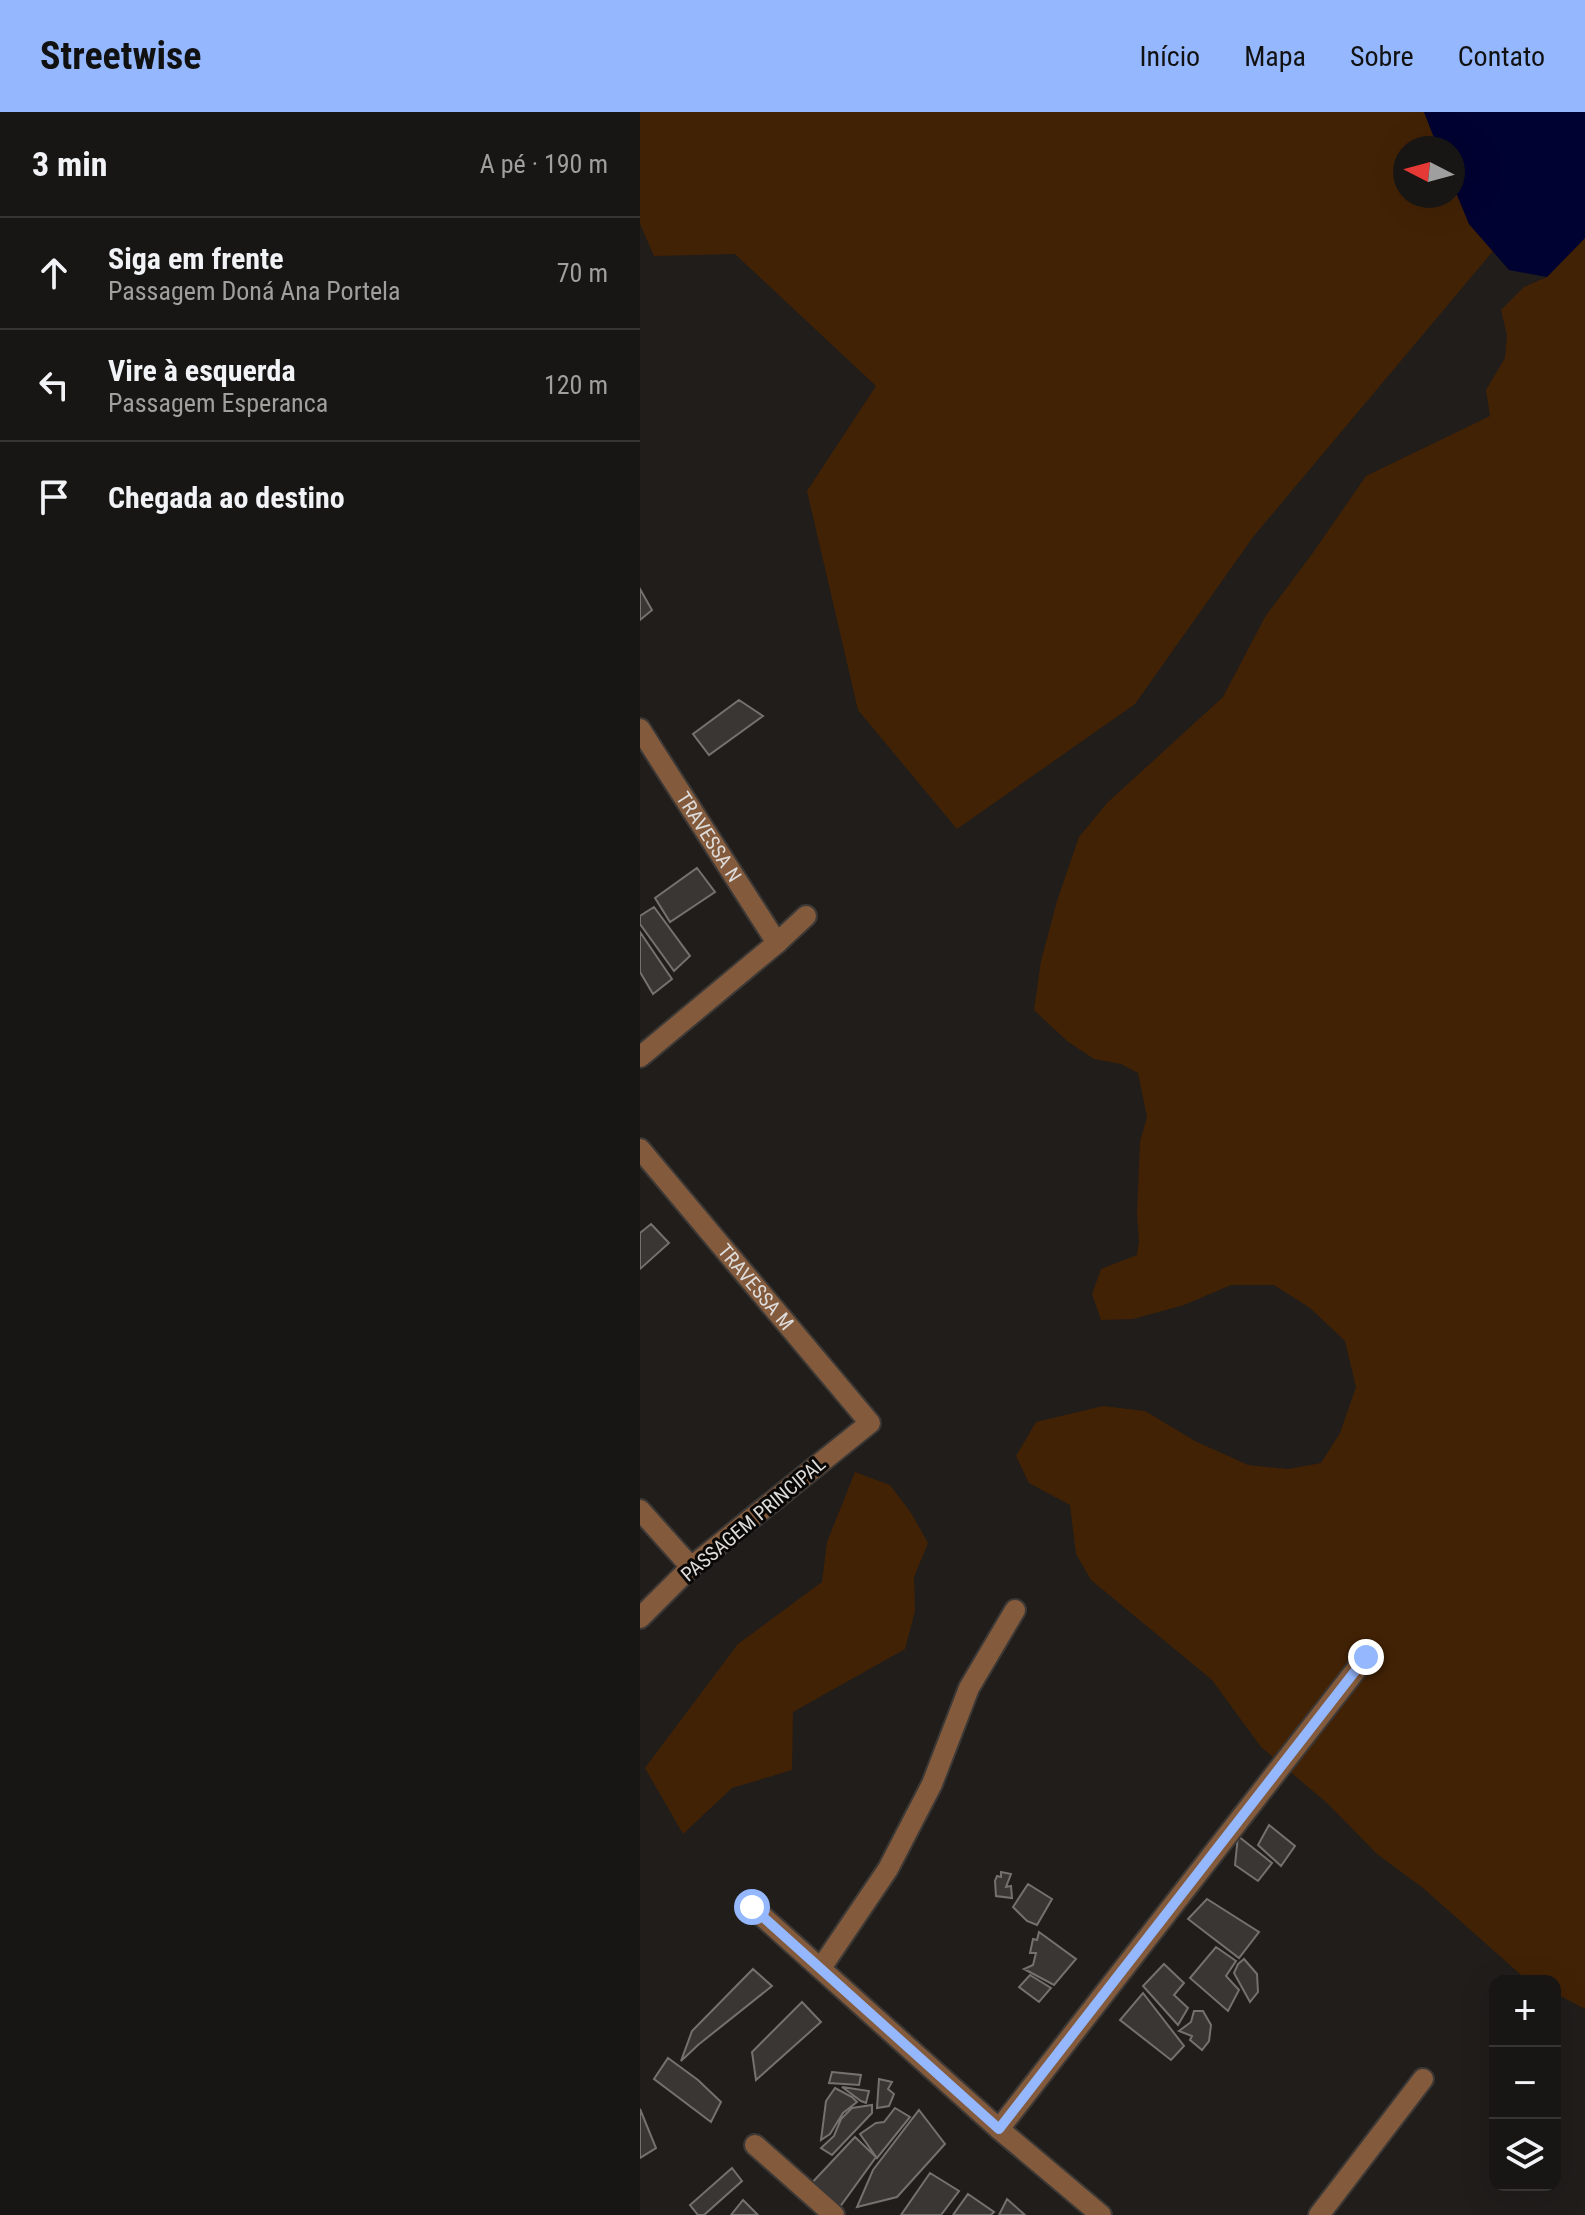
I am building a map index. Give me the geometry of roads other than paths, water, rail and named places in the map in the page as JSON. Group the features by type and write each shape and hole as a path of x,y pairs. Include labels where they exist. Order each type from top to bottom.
{"street":[{"name":"TRAVESSA N","path":"640,729 777,943"},
{"path":"640,1057 806,916"},
{"name":"TRAVESSA M","path":"640,1149 870,1423"},
{"name":"PASSAGEM PRINCIPAL","path":"640,1618 691,1567 870,1423"},
{"path":"640,1510 691,1567"},
{"path":"821,1968 888,1869 932,1784 969,1688 1015,1610"},
{"path":"999,2129 1366,1657"},
{"path":"752,1907 999,2129 1101,2215"},
{"path":"1319,2215 1423,2079"},
{"path":"755,2145 834,2215"}]}
